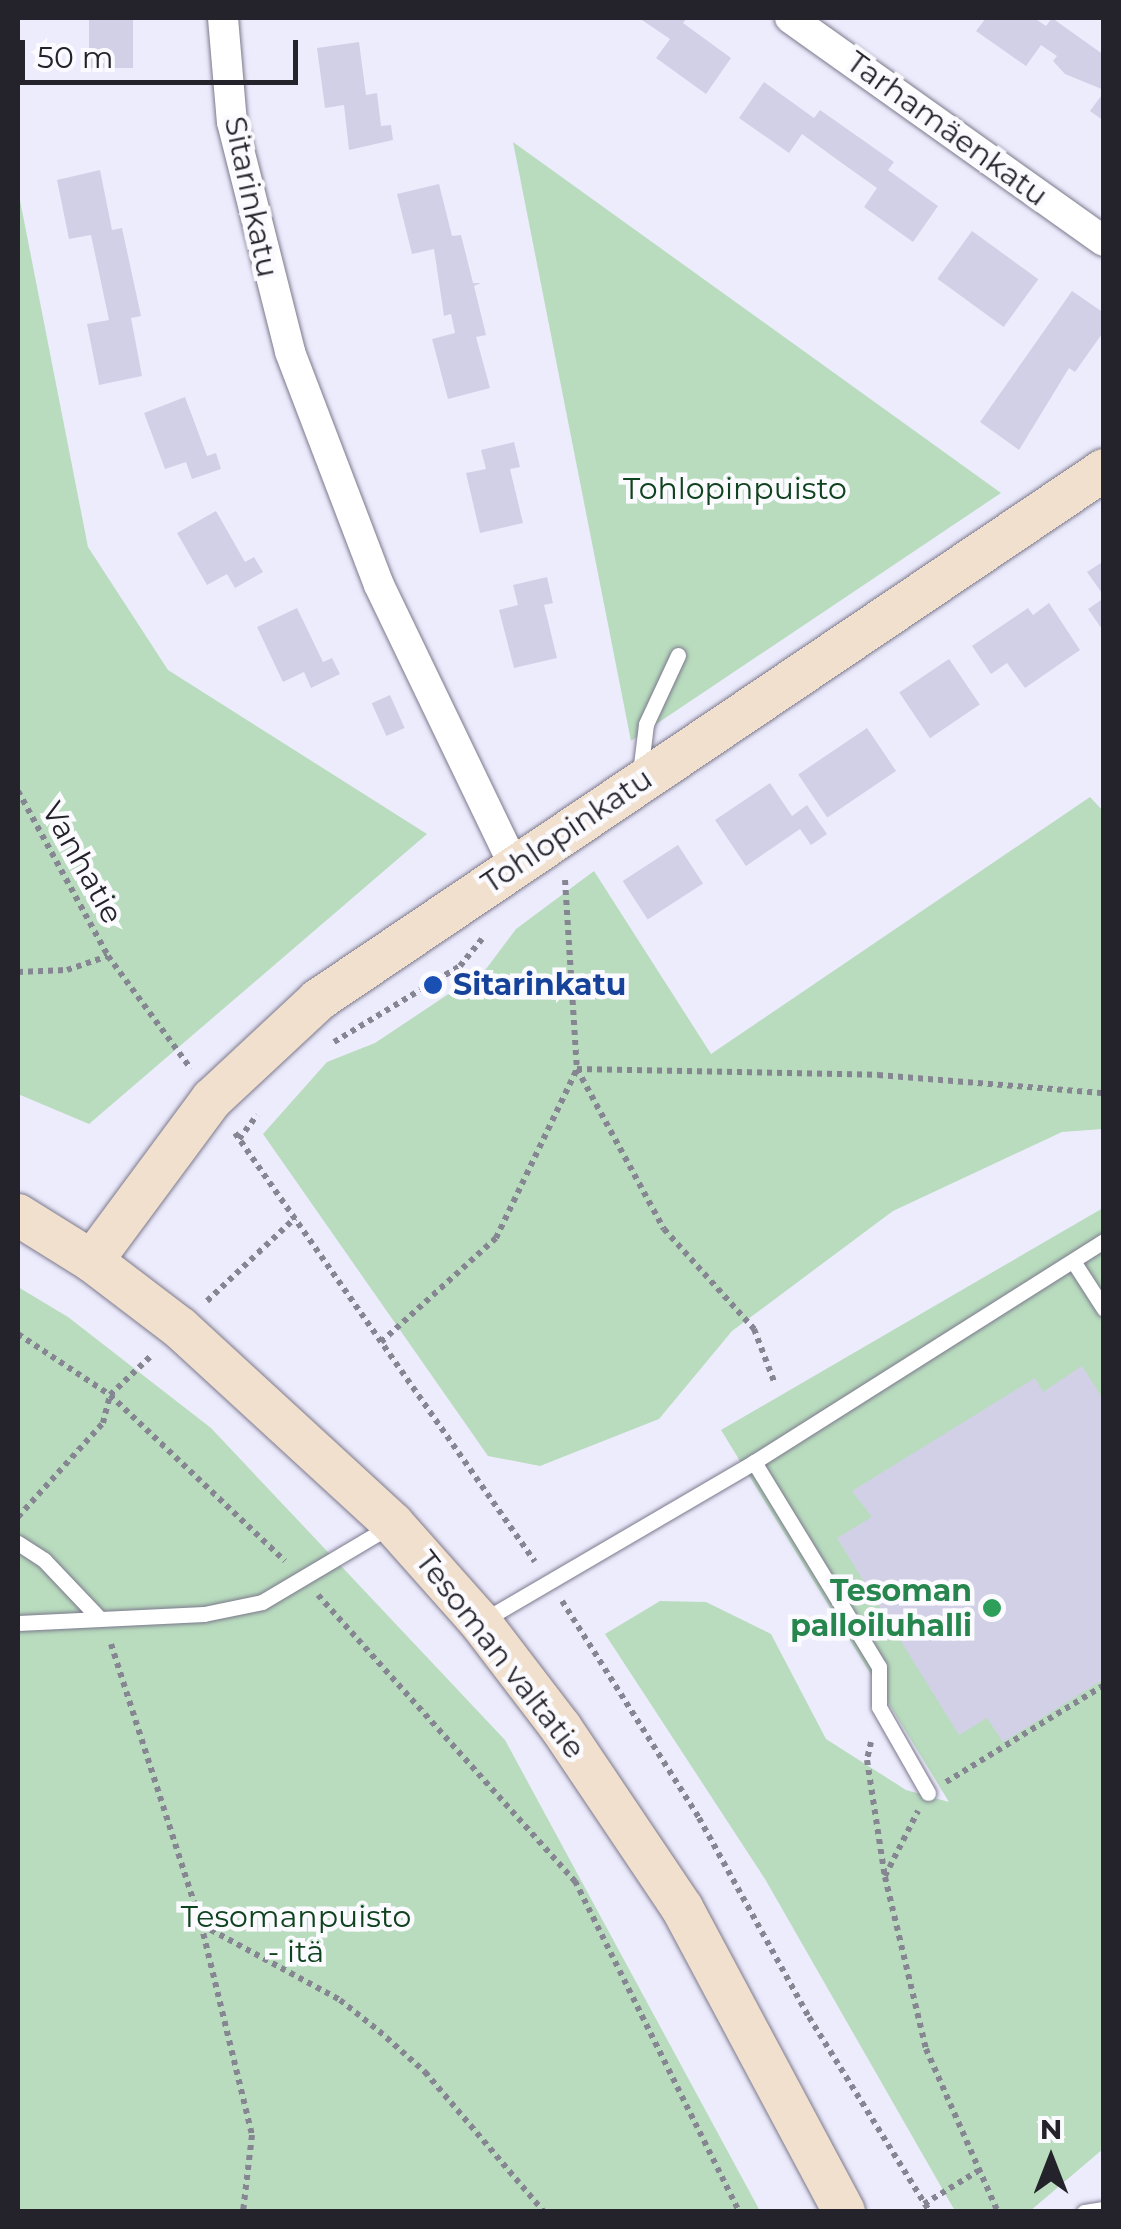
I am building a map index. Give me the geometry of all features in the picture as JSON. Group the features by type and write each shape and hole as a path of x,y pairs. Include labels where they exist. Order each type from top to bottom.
{"main road":[{"name":"Tohlopinkatu","path":"92,1260 212,1098 318,1000 1104,470"},
{"name":"Tesoman valtatie","path":"18,1215 92,1260 180,1328 393,1524 480,1622 562,1728 682,1908 844,2212"}],"street":[{"name":"Sitarinkatu","path":"223,18 232,122 290,352 379,585 514,866"},
{"name":"Tarhamäenkatu","path":"790,18 1104,241"}],"lane":[{"path":"639,782 646,724 678,654"},
{"path":"480,1622 754,1462 1104,1241"},
{"path":"1073,1260 1104,1309"},
{"path":"754,1462 879,1667 880,1707 928,1793"},
{"path":"18,1624 223,1610 262,1602 393,1524"},
{"path":"18,1543 44,1560 99,1618"},
{"path":"1084,2212 1104,2209"}],"path":[{"name":"Vanhatie","path":"18,791 108,956 67,970 18,972"},
{"path":"564,874 577,1069 664,1229 754,1329 775,1384"},
{"path":"577,1069 878,1074 1104,1094"},
{"path":"381,1342 496,1238 577,1069"},
{"path":"18,1334 110,1396 303,1578 575,1881 739,2212"},
{"path":"18,1517 103,1422 110,1396"},
{"path":"121,1668 201,1924 252,2135 243,2212"},
{"path":"885,1877 928,1793 1104,1685"},
{"path":"880,1707 866,1760 885,1877 926,2050 998,2212"},
{"path":"201,1924 340,2000 379,2031 425,2072 544,2212"},
{"path":"924,2204 978,2172"}],"green space":[{"name":"Tohlopinpuisto","path":"513,142 1001,493 631,741"},
{"path":"18,190 88,547 168,670 427,834 89,1124 18,1094"},
{"path":"1090,797 1104,812 1103,1129 1062,1132 893,1211 732,1331 659,1419 540,1466 488,1456 263,1134 327,1062 375,1043 486,969 516,929 594,871 711,1054"},
{"path":"1103,1208 1103,2149 1030,2211 955,2211 765,1879 605,1634 660,1601 706,1602 771,1634 826,1739 906,1790 949,1802 721,1430"},
{"name":"Tesomanpuisto - itä","path":"18,1287 68,1317 211,1428 505,1740 760,2211 18,2212"}],"building":[{"path":"89,18 133,18 133,68 89,68"},
{"path":"639,18 687,18 683,23 731,58 706,94 656,58 670,39"},
{"path":"986,18 1034,18 1046,26 1052,18 1104,55 1104,90 1065,74 1053,61 1057,56 1041,45 1026,66 976,31"},
{"path":"359,42 366,95 377,93 381,126 391,125 393,140 349,150 344,105 325,108 317,48"},
{"path":"764,82 814,118 820,110 894,162 888,170 938,206 913,242 864,207 877,188 802,134 789,153 739,118"},
{"path":"1104,92 1104,121 1090,111"},
{"path":"100,170 112,230 122,228 141,316 131,318 142,376 99,385 87,324 109,320 91,235 69,239 57,180"},
{"path":"439,184 452,236 461,235 473,283 481,283 474,286 486,335 476,337 490,388 448,399 432,339 455,333 451,314 444,316 434,249 412,254 397,194"},
{"path":"972,231 1038,279 1004,327 937,279"},
{"path":"1072,291 1104,313 1104,331 1075,372 1069,368 1019,450 980,422"},
{"path":"185,397 207,456 216,453 221,469 192,479 186,462 165,469 144,413"},
{"path":"514,442 520,467 510,469 523,523 480,533 466,473 486,469 481,450"},
{"path":"216,511 245,562 254,557 263,572 235,588 227,574 207,585 177,533"},
{"path":"1104,561 1104,596 1087,572"},
{"path":"547,577 553,603 544,605 557,658 514,668 499,610 518,605 513,585"},
{"path":"1104,598 1104,632 1088,609"},
{"path":"1049,603 1080,650 1025,688 1007,663 991,674 972,646 1028,608 1033,615"},
{"path":"297,608 323,662 332,658 340,674 311,688 304,672 283,682 257,627"},
{"path":"949,659 980,705 930,738 899,693"},
{"path":"390,695 405,728 386,736 372,703"},
{"path":"867,728 896,771 827,818 798,774"},
{"path":"770,783 792,816 807,805 827,834 811,845 800,829 746,866 715,820"},
{"path":"678,845 703,884 648,920 623,881"},
{"name":"Tesoman palloiluhalli","path":"1082,1366 1104,1401 1104,1679 1003,1742 987,1718 959,1735 837,1538 872,1517 852,1491 1035,1378 1043,1392"}],"place":[{"name":"Sitarinkatu","path":"433,985"},
{"name":"Tesoman palloiluhalli","path":"992,1608"}]}
